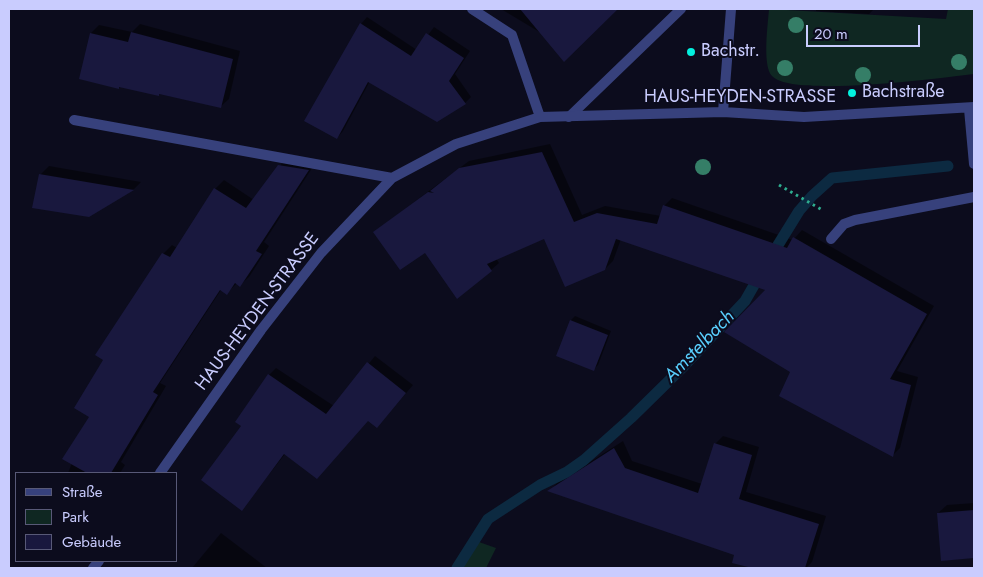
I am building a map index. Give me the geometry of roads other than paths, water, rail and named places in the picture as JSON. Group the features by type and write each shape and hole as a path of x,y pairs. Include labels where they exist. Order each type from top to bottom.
{"street":[{"path":"472,9 512,35 540,117"},
{"path":"569,117 681,9"},
{"path":"723,112 731,9"},
{"name":"HAUS-HEYDEN-STRASSE","path":"161,472 261,330 315,260 392,178 456,144 540,117 723,112 804,117 972,108 974,164"},
{"path":"74,120 392,178"},
{"path":"831,239 844,224 855,220 974,197"}],"waterway":[{"name":"Amstelbach","path":"770,258 799,211 832,178 948,166"},
{"name":"Amstelbach","path":"457,568 488,519 540,485 567,472 584,460 631,418 684,366 745,301 761,273"}],"place":[{"name":"Bachstr.","path":"691,52"},
{"name":"Bachstraße","path":"852,93"}]}
